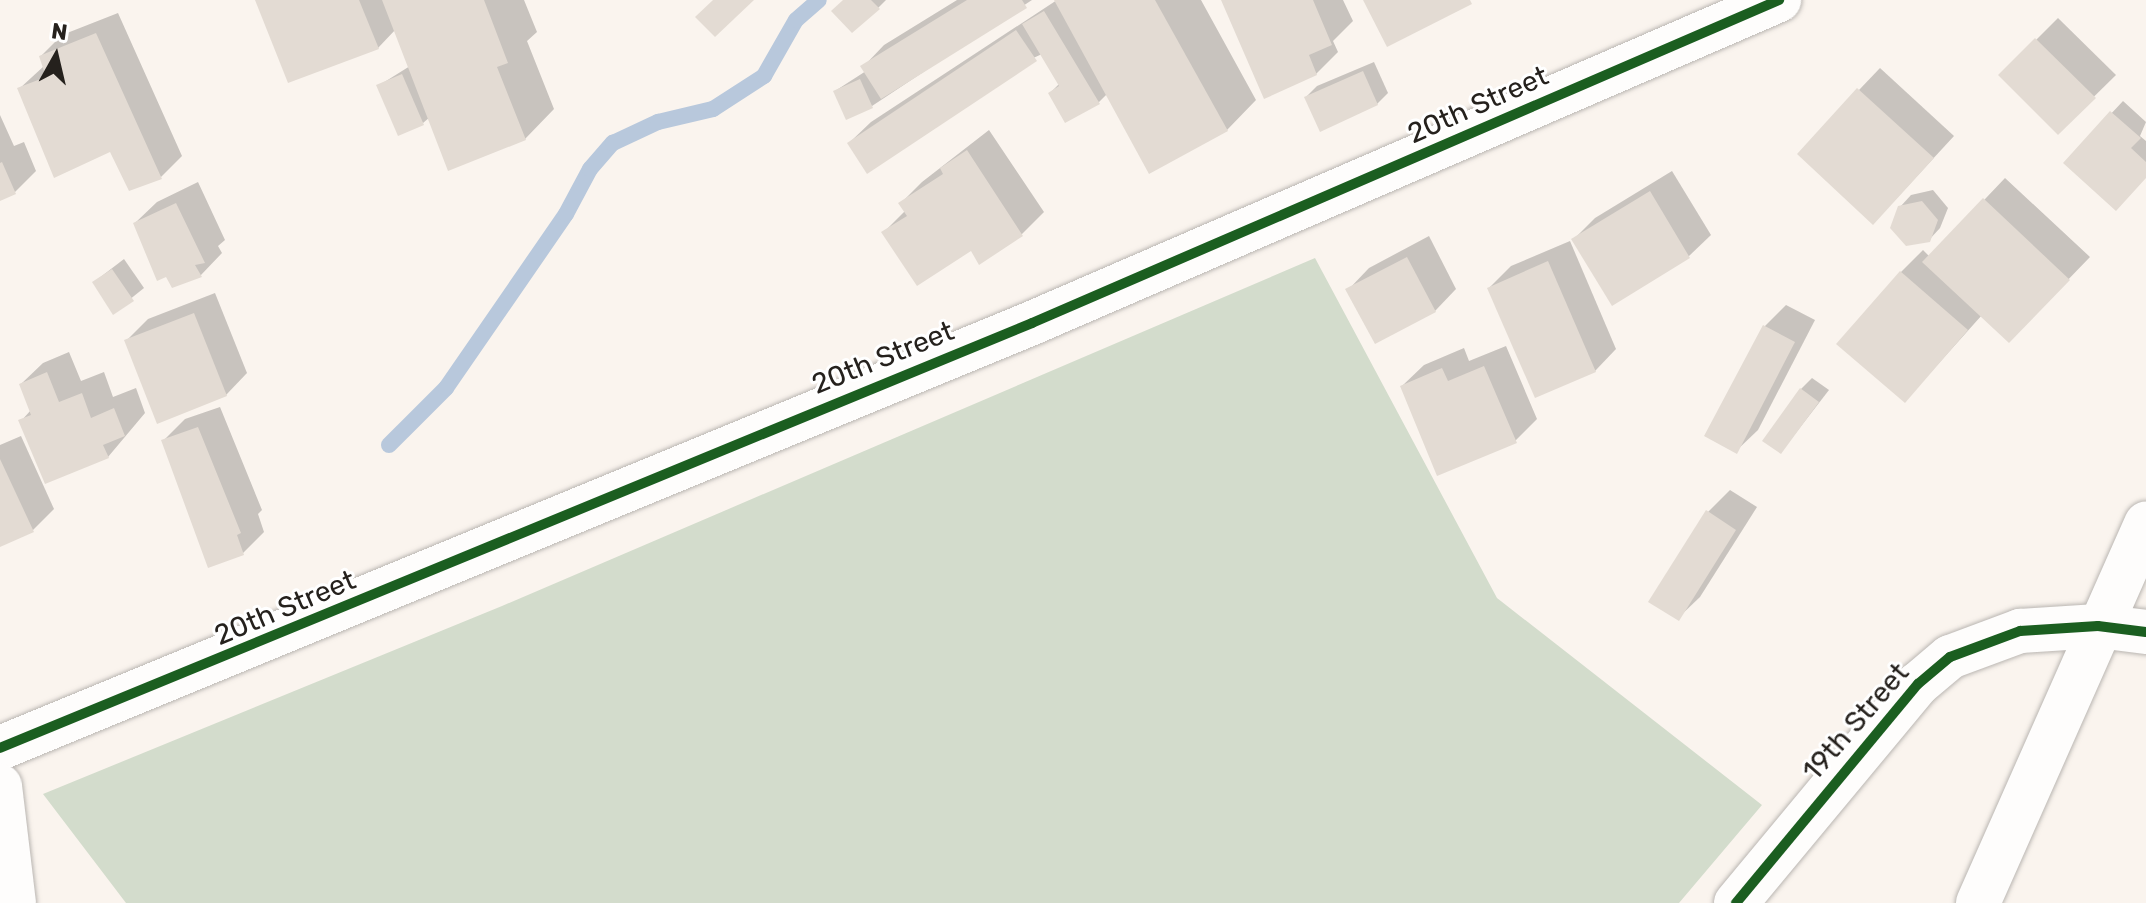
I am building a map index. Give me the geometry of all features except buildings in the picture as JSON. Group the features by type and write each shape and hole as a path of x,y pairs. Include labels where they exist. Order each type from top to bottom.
{"street":[{"name":"20th Street","path":"0,748 311,625 1090,299 1779,0"},
{"path":"1978,903 2146,523"},
{"name":"19th Street","path":"1736,903 1918,684 1950,657 2020,631 2098,626 2146,632"},
{"path":"0,786 14,903"}],"green space":[{"path":"1315,258 1497,598 1762,805 1679,903 126,903 43,794 502,606"}],"waterway":[{"path":"389,445 446,388 566,214 590,169 613,143 658,122 713,109 764,76 796,20 819,0"}],"cycle path":[{"path":"0,748 1032,323 1779,0"},
{"path":"1736,903 1918,684 1950,657 2020,631 2098,626 2146,632"}]}
